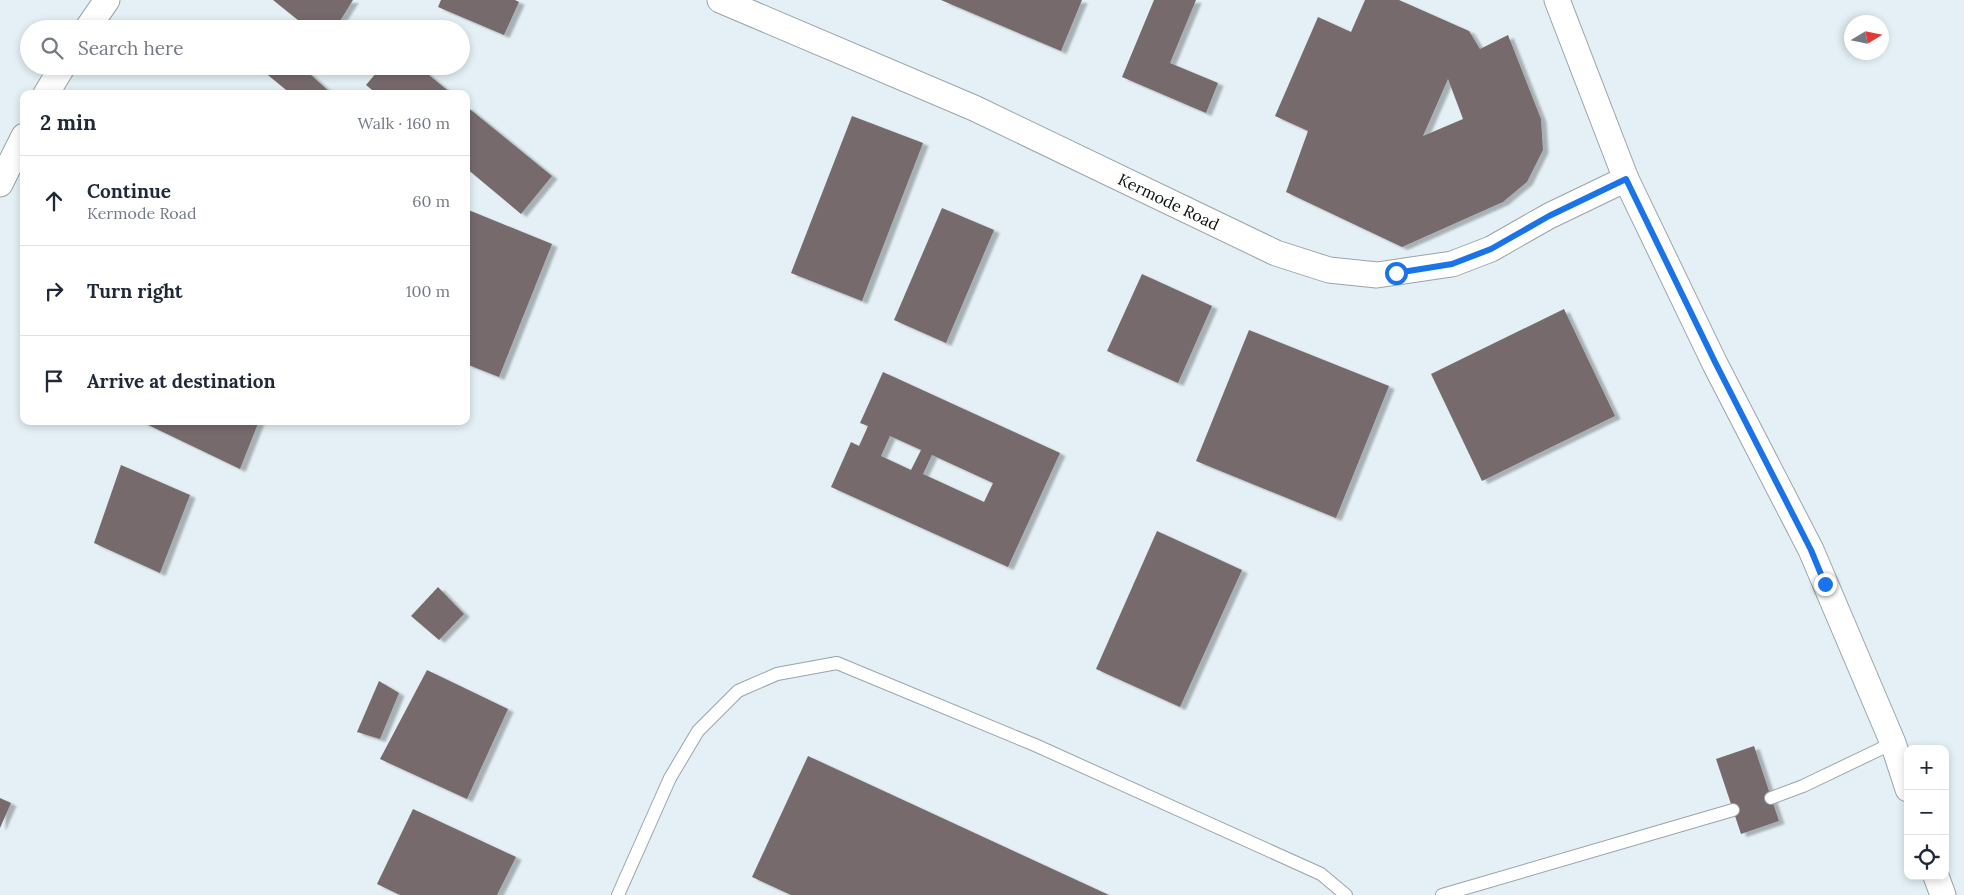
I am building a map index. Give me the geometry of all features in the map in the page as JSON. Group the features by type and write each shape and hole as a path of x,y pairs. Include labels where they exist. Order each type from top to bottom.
{"street":[{"path":"94,20 108,0"},
{"name":"Kermode Road","path":"720,0 974,108 1276,253 1329,270 1377,275 1452,264 1491,249 1549,216 1626,179"},
{"path":"1556,0 1626,179 1716,364 1811,550 1893,743 1904,777"},
{"path":"49,90 58,75"},
{"path":"0,184 20,144"},
{"path":"1937,880 1943,895"}],"lane":[{"path":"618,895 670,778 698,731 738,691 777,674 837,664 1035,745 1321,874 1346,895"},
{"path":"1771,798 1803,786 1893,743"},
{"path":"1442,895 1733,810"}],"building":[{"path":"273,0 353,0 341,20 298,20"},
{"path":"441,0 515,0 519,2 504,35 438,7"},
{"path":"941,0 1082,0 1061,51"},
{"path":"1154,0 1196,0 1170,63 1218,83 1206,113 1122,77"},
{"path":"1365,0 1399,0 1469,31 1480,49 1508,35 1541,119 1543,150 1527,182 1503,202 1402,247 1286,192 1308,131 1275,116 1318,17 1351,32","holes":["1448,79 1463,119 1423,136"]},
{"path":"268,75 311,75 328,90 286,90"},
{"path":"374,75 429,75 447,90 372,90 366,85"},
{"path":"470,109 552,176 521,214 470,171"},
{"path":"852,116 923,143 862,301 791,273"},
{"path":"942,208 994,230 946,343 894,320"},
{"path":"470,211 552,244 499,377 470,366"},
{"path":"1142,274 1212,306 1178,383 1107,351"},
{"path":"1564,309 1615,416 1482,481 1431,374"},
{"path":"1249,330 1389,386 1336,518 1196,461"},
{"path":"883,372 1060,453 1008,567 831,487 851,442 859,446 868,426 860,423","holes":["890,436 921,450 911,470 881,456","932,455 993,483 984,502 923,474"]},
{"path":"148,425 257,425 240,469"},
{"path":"121,465 190,495 160,573 94,543"},
{"path":"1157,531 1242,570 1180,707 1096,669"},
{"path":"438,587 464,614 439,640 411,616"},
{"path":"427,670 508,709 467,799 380,759"},
{"path":"379,681 399,693 380,739 357,732"},
{"path":"1754,746 1779,821 1741,834 1716,759"},
{"path":"808,756 1109,895 791,895 752,877"},
{"path":"0,798 11,803 0,828"},
{"path":"413,809 516,857 497,895 400,895 377,884"}],"route":[{"path":"1396,273 1452,264 1491,249 1549,216 1626,179 1716,364 1811,550 1825,584"}]}
